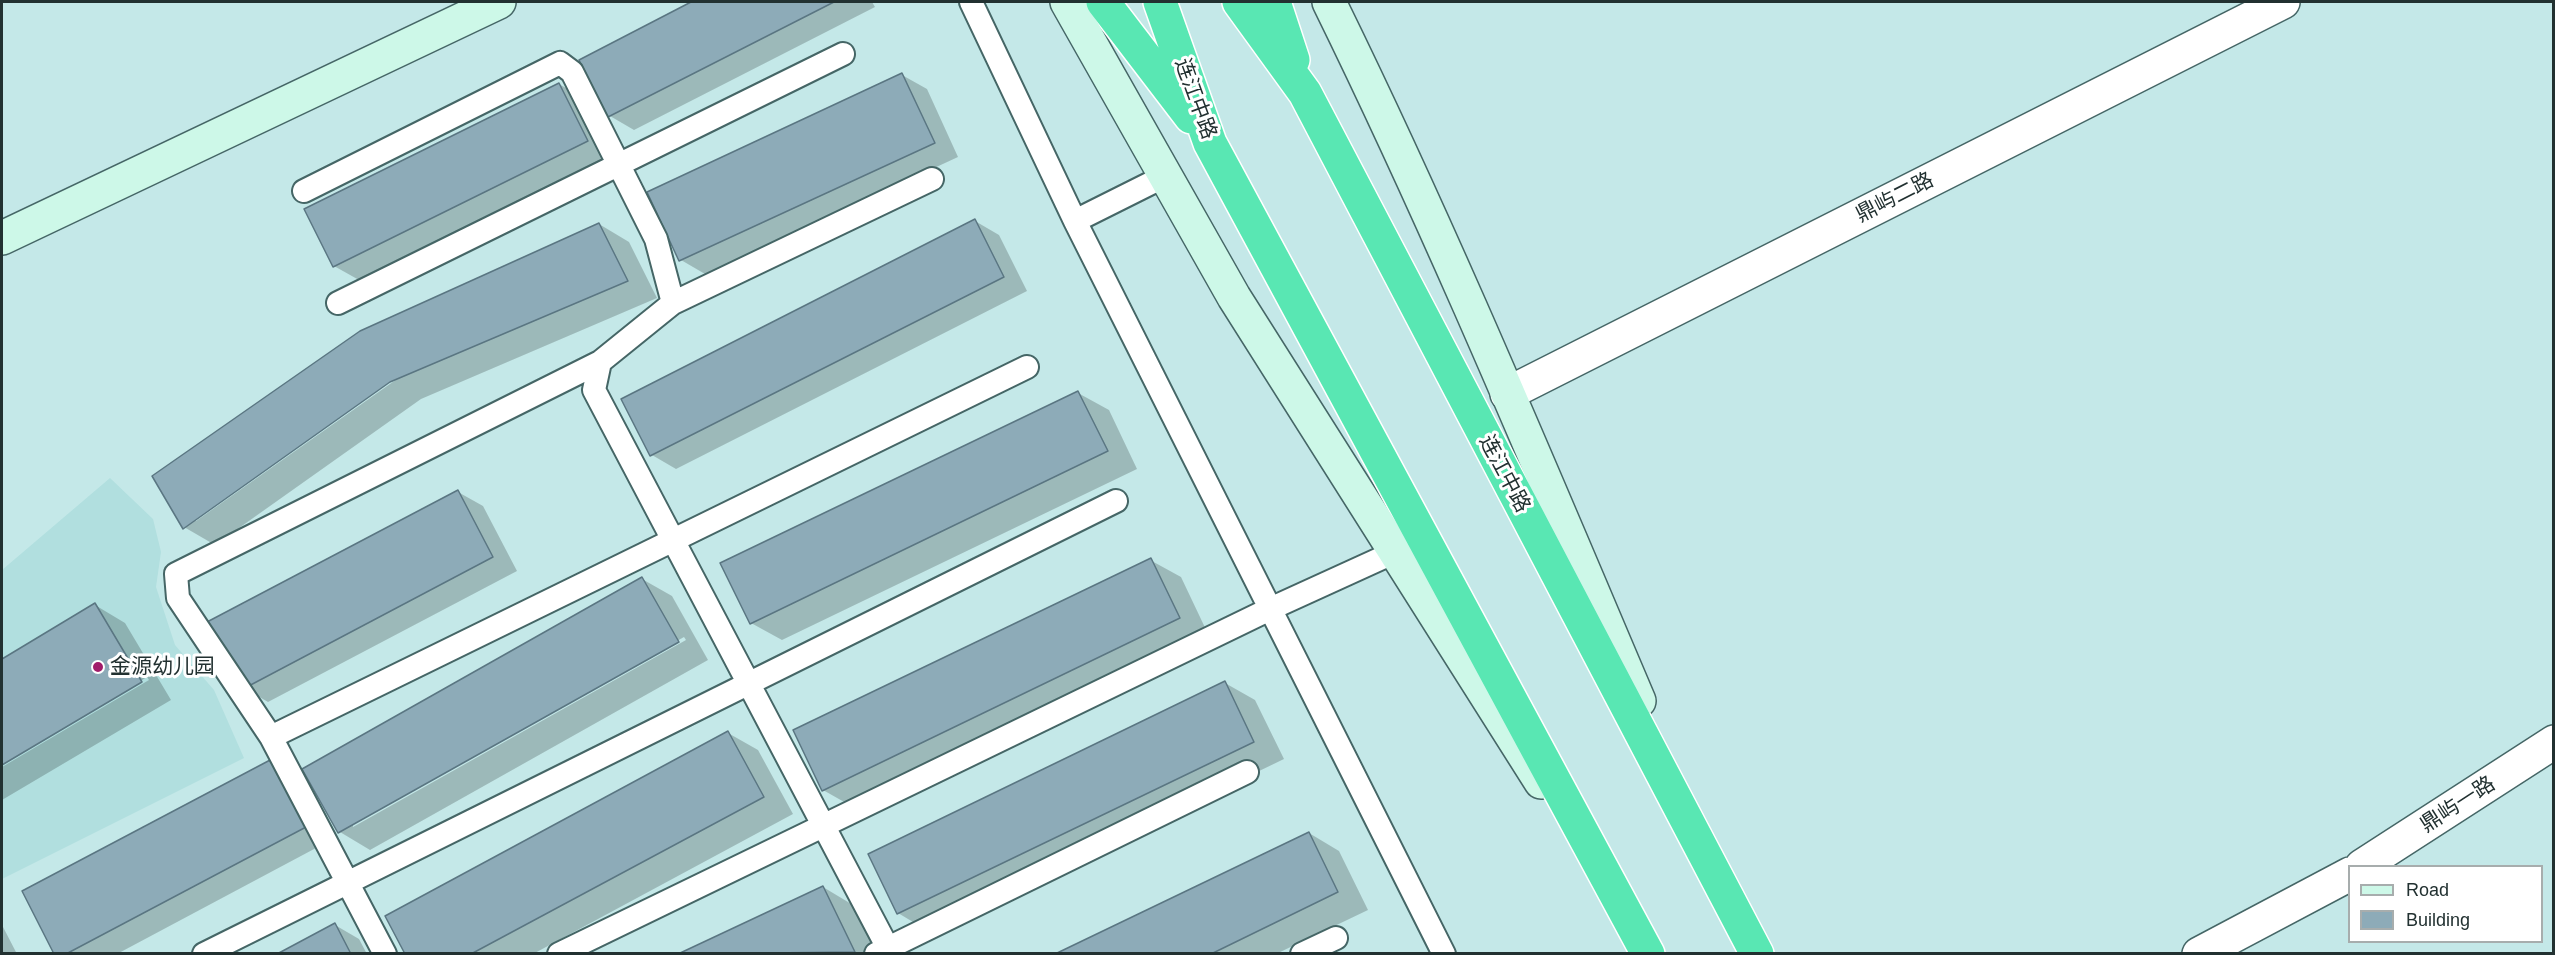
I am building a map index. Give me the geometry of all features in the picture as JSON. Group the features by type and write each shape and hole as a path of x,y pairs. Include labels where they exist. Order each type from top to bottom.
{"highway":[{"path":"1103,2 1210,143"},
{"name":"连江中路","path":"1161,2 1210,143 1648,954"},
{"name":"连江中路","path":"1239,2 1305,93 1757,954"},
{"path":"1274,2 1305,93"}],"main road":[{"path":"2,238 499,2"},
{"path":"1067,2 1234,297 1516,745 1617,895"},
{"path":"1329,2 1380,106 1507,394 1699,843"}],"street":[{"name":"鼎屿二路","path":"1507,394 2283,2"},
{"name":"鼎屿一路","path":"2365,865 2553,742"},
{"path":"2199,954 2348,875"}],"lane":[{"path":"971,2 1075,221 1444,954"},
{"path":"338,303 843,54"},
{"path":"304,191 560,63 572,72 656,239 673,303"},
{"path":"1075,221 1165,176"},
{"path":"385,954 271,737 178,598 176,574 600,362 673,303 932,179"},
{"path":"600,362 594,390 825,825 885,952 1247,772"},
{"path":"271,737 1028,367"},
{"path":"204,954 1116,501"},
{"path":"559,954 1270,609 1395,552"},
{"path":"1302,954 1336,938"}],"shaded area":[{"name":"金源幼儿园","path":"110,478 153,519 161,552 156,587 175,645 214,690 244,758 2,879 2,570"}],"building":[{"path":"691,2 834,2 608,117 579,60"},
{"path":"902,73 935,143 679,261 647,192"},
{"path":"559,83 588,141 333,267 304,209"},
{"path":"975,219 1004,277 650,456 621,399"},
{"path":"599,223 628,281 390,382 183,529 152,476 360,331"},
{"path":"1078,391 1108,451 750,624 720,563"},
{"path":"458,490 493,557 243,689 207,622"},
{"path":"1151,558 1180,618 822,791 793,730"},
{"path":"642,577 679,642 338,833 302,769"},
{"path":"95,603 142,682 2,765 2,659"},
{"path":"1225,681 1254,742 897,914 868,854"},
{"path":"728,731 764,797 471,954 405,954 385,916"},
{"path":"272,759 308,826 66,954 54,954 22,891"},
{"path":"1309,832 1338,892 1211,954 1055,954"},
{"path":"823,886 855,952 678,954"},
{"path":"335,923 351,954 277,954"}],"place":[{"name":"金源幼儿园","path":"98,667"}]}
